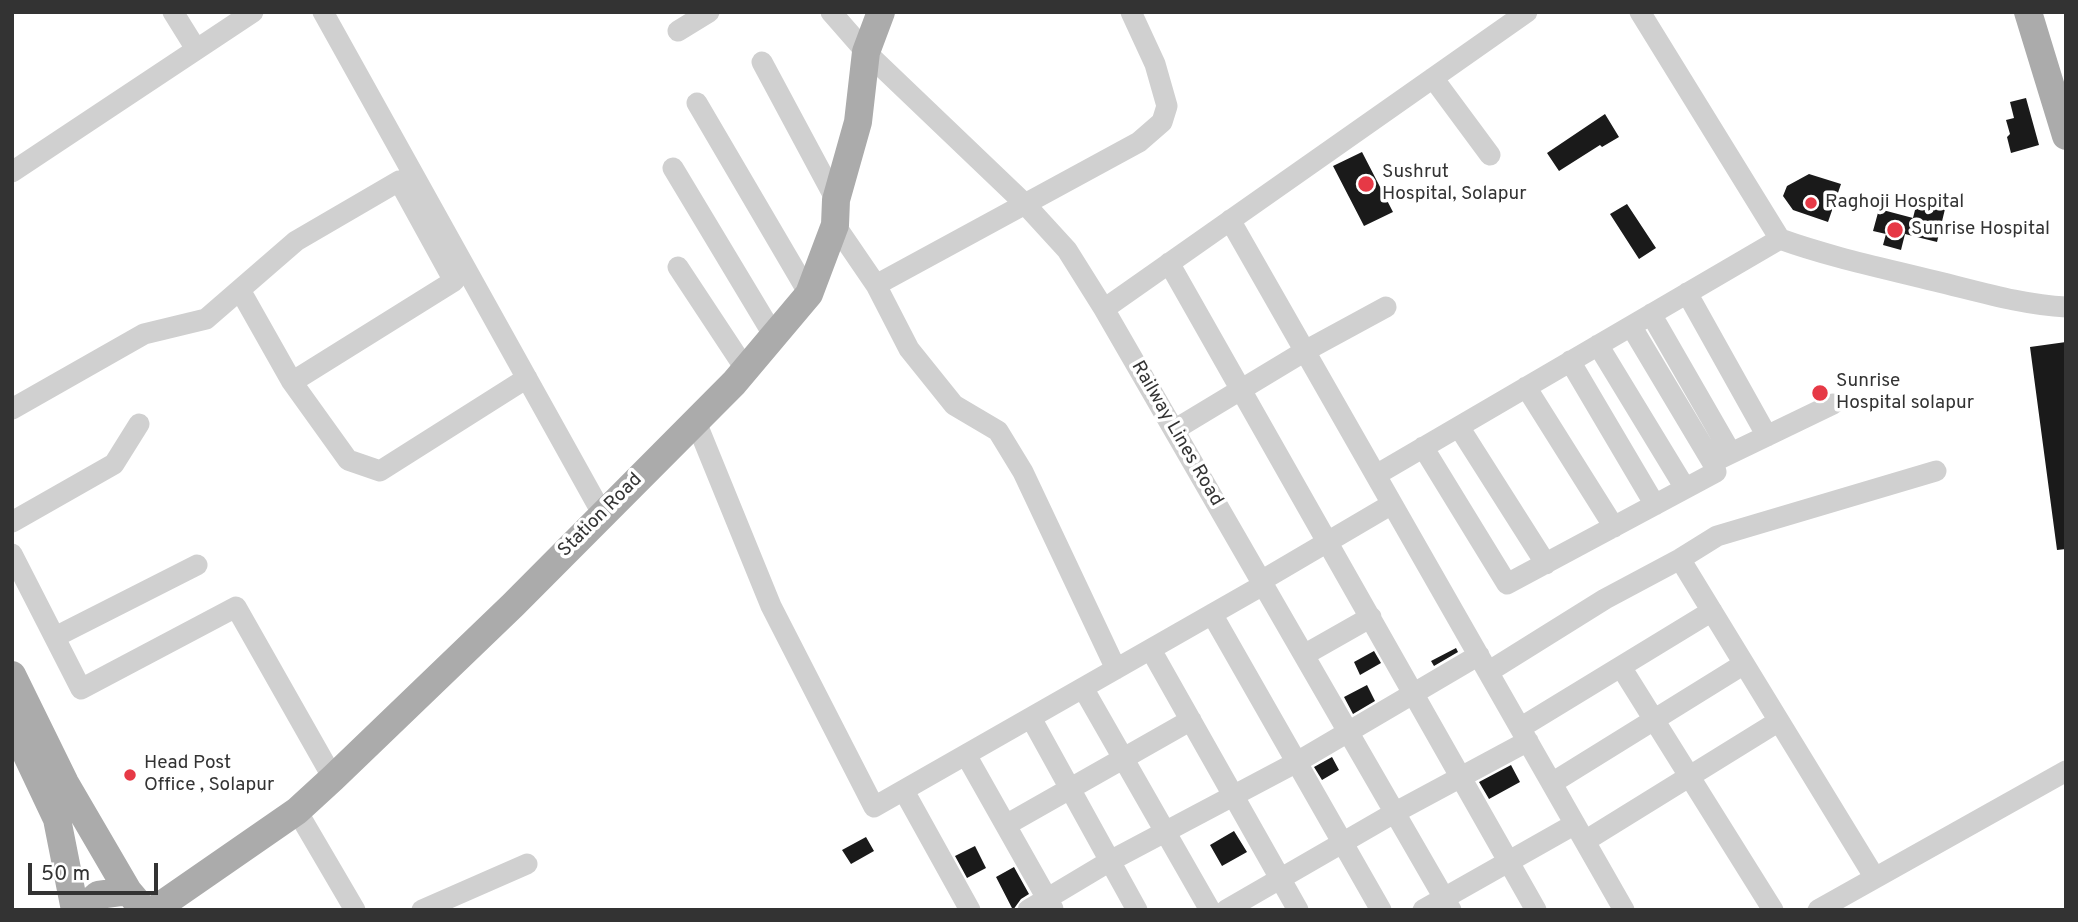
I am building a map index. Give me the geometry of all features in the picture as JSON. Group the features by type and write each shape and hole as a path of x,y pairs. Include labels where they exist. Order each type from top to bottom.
{"main road":[{"name":"Station Road","path":"154,910 297,811 333,778 513,605 696,422 746,370 809,294 836,213 858,122 866,52 881,12"},
{"path":"2028,12 2066,136"},
{"path":"12,675 65,783 136,901"},
{"path":"12,724 57,819 75,910"},
{"path":"81,910 98,895 136,901"}],"street":[{"path":"173,12 196,49"},
{"path":"12,172 253,12"},
{"path":"323,12 603,515"},
{"path":"678,31 709,12"},
{"name":"Railway Lines Road","path":"831,12 866,52 1024,203 1067,250 1104,309 1447,904"},
{"path":"876,285 1139,142 1162,122 1167,106 1155,64 1131,12"},
{"path":"1104,309 1527,12"},
{"path":"1640,12 1780,239 1816,252 1962,288 2044,306 2066,307"},
{"path":"762,62 836,213 909,349 954,405 998,431 1023,472 1116,669"},
{"path":"1433,78 1490,155"},
{"path":"697,103 809,294"},
{"path":"673,168 774,336"},
{"path":"12,409 144,334 206,318 296,241 399,181 454,281 292,382"},
{"path":"1230,220 1624,910"},
{"path":"1376,475 1780,239"},
{"path":"1169,263 1536,910"},
{"path":"678,267 746,370"},
{"path":"240,290 292,382 348,460 380,471 527,378"},
{"path":"1687,293 1767,436"},
{"path":"1174,430 1305,351 1386,307"},
{"path":"1651,314 1723,459"},
{"path":"1630,326 1723,459"},
{"path":"1598,345 1685,488"},
{"path":"1570,361 1655,505"},
{"path":"1527,387 1614,527"},
{"path":"1423,447 1507,584 1716,472 1723,459 1833,404"},
{"path":"696,422 771,606 874,807 1151,650 1392,504"},
{"path":"12,522 114,464 139,424"},
{"path":"1459,427 1546,564"},
{"path":"1028,910 1051,904 1110,861 1297,762 1415,693 1484,663 1680,559 1717,536 1936,471"},
{"path":"12,554 81,689 236,607 333,778"},
{"path":"1680,559 1875,877"},
{"path":"55,637 197,565"},
{"path":"1226,910 1461,777 1621,667 1712,611"},
{"path":"1212,614 1381,910"},
{"path":"1304,655 1371,617"},
{"path":"1151,650 1298,910"},
{"path":"1552,783 1744,664"},
{"path":"1621,667 1773,910"},
{"path":"1083,688 1210,910"},
{"path":"1031,718 1137,910"},
{"path":"1006,825 1191,720"},
{"path":"1423,910 1447,904 1510,863 1580,833 1690,777 1779,721"},
{"path":"966,755 1051,904"},
{"path":"1818,910 2066,771"},
{"path":"904,791 963,907"},
{"path":"297,811 355,910"},
{"path":"422,910 527,864"}],"building":[{"path":"2026,98 2039,145 2011,153 2006,120 2014,118 2010,102"},
{"path":"1605,114 1619,137 1602,147 1600,145 1559,171 1547,153"},
{"path":"1362,152 1393,212 1364,226 1333,166"},
{"name":"Raghoji Hospital","path":"1809,174 1841,184 1828,222 1793,210 1783,196 1787,186"},
{"path":"1917,202 1945,209 1937,242 1905,234 1901,250 1883,245 1886,234 1873,231 1879,209 1913,218"},
{"path":"1627,204 1656,248 1639,259 1610,214"},
{"path":"2066,342 2066,549 2057,550 2030,347"},
{"path":"1456,648 1458,652 1434,666 1431,661"},
{"path":"1374,651 1381,663 1360,675 1354,662"},
{"path":"1367,685 1375,701 1353,714 1344,697"},
{"path":"1332,757 1339,770 1322,780 1314,767"},
{"path":"1511,765 1520,782 1489,799 1479,782"},
{"path":"1234,831 1247,852 1222,866 1210,845"},
{"path":"866,837 874,851 851,864 842,850"},
{"path":"975,846 986,868 967,878 955,856"},
{"path":"1014,867 1029,894 1021,899 1013,910 996,877"}],"place":[{"name":"Sushrut Hospital, Solapur","path":"1366,184"},
{"name":"Raghoji Hospital","path":"1811,203"},
{"name":"Sunrise Hospital","path":"1895,230"},
{"name":"Sunrise Hospital solapur","path":"1820,393"},
{"name":"Head Post Office , Solapur","path":"130,775"}]}
